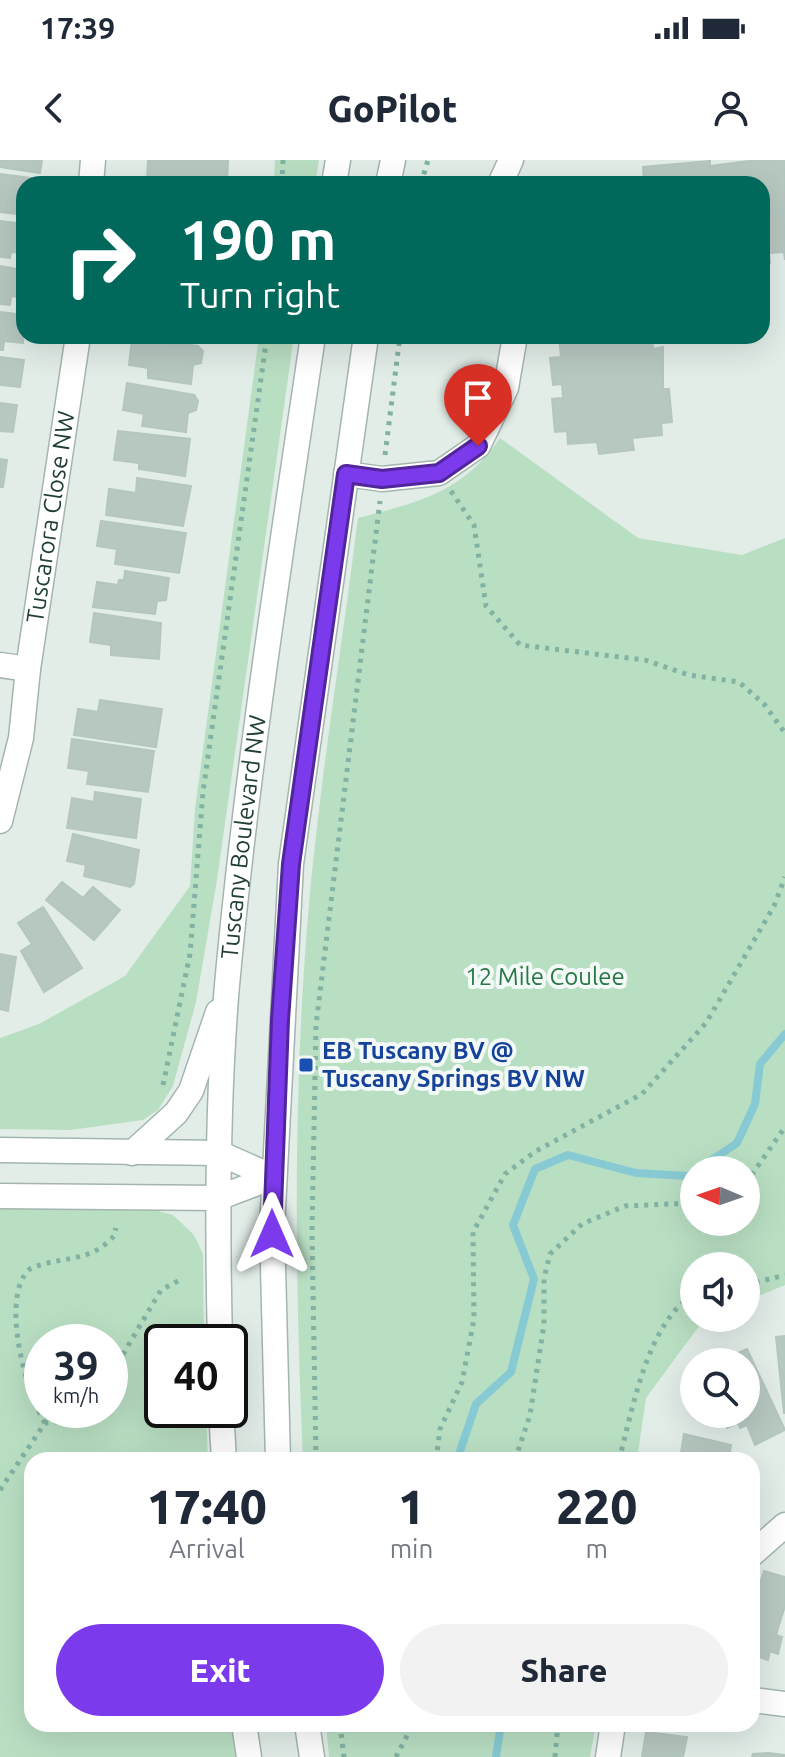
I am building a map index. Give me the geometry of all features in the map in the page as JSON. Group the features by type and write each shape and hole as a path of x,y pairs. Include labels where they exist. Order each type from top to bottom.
{"street":[{"name":"Tuscarora Close NW","path":"0,821 21,738 28,669 62,463 77,344"},
{"name":"Tuscany Boulevard NW","path":"220,1324 218,1198 227,987 255,731 312,344"},
{"name":"Tuscany Boulevard NW","path":"278,1452 273,1177 291,864 365,344"},
{"path":"346,474 382,479 439,473 478,446 506,388 514,344"},
{"path":"0,665 28,669"},
{"path":"132,1153 176,1113 191,1091 227,987"},
{"path":"0,1150 219,1153 273,1177"},
{"path":"0,1196 218,1198 273,1177"},
{"path":"222,1428 224,1452"},
{"path":"760,1547 785,1525"},
{"path":"760,1701 785,1704"},
{"path":"245,1732 249,1757"},
{"path":"308,1732 312,1757"},
{"path":"608,1757 612,1732"}],"path":[{"path":"159,1097 184,999 203,792 266,344"},
{"path":"316,1452 312,1231 316,1025 399,344"},
{"path":"439,473 474,525 486,606 520,645 645,660 689,675 739,682 764,704 785,733"},
{"path":"437,1452 440,1429 462,1382 474,1319 473,1232 505,1174 536,1151 642,1094 706,1023 774,906 785,877"},
{"path":"760,1163 785,1127"},
{"path":"518,1452 530,1415 544,1324 544,1278 550,1254 582,1224 625,1206 680,1204"},
{"path":"9,1293 14,1281 26,1270 57,1258 95,1252 114,1236 116,1228"},
{"path":"760,1281 785,1275"},
{"path":"128,1346 161,1290 178,1281"},
{"path":"621,1452 654,1346 673,1309 680,1304"},
{"path":"11,1347 24,1390"},
{"path":"26,1452 42,1428"},
{"path":"0,1490 24,1454"},
{"path":"341,1732 344,1757"},
{"path":"396,1757 409,1732"},
{"path":"555,1757 557,1732"}],"green space":[{"path":"275,160 319,160 316,176 274,176"},
{"path":"258,344 293,344 217,880 196,1002 173,1086 158,1110 143,1120 70,1130 0,1129 0,1038 39,1024 125,976 190,886 195,809"},
{"name":"12 Mile Coulee","path":"500,438 638,538 742,555 785,538 785,1285 760,1295 760,1252 680,1252 680,1332 695,1332 646,1398 638,1452 303,1452 297,1193 302,993 317,824 358,518 420,500 454,483 485,457"},
{"path":"0,1207 147,1208 173,1215 194,1235 203,1254 204,1324 144,1324 144,1428 207,1428 208,1452 24,1452 24,1732 232,1732 235,1757 0,1757"},
{"path":"327,1732 595,1732 590,1757 329,1757"}],"building":[{"path":"0,160 42,160 40,173 0,167"},
{"path":"148,160 228,160 227,176 147,176"},
{"path":"785,160 785,260 784,252 770,253 770,176 644,176 643,167 710,161 710,166"},
{"path":"0,174 16,176 16,214 0,212"},
{"path":"0,221 16,223 16,252 11,252 10,258 0,257"},
{"path":"0,266 16,269 16,297 11,296 10,305 0,304"},
{"path":"0,312 16,314 16,342 4,341 3,350 0,350"},
{"path":"131,344 179,344 198,346 203,351 201,363 193,365 191,384 148,378 148,368 129,365"},
{"path":"560,344 653,344 653,349 663,347 663,389 669,389 672,422 661,423 662,435 632,438 634,450 599,454 597,442 568,444 567,431 555,432 552,399 563,398 562,384 553,385 550,358 561,357"},
{"path":"0,357 24,360 20,387 0,385"},
{"path":"127,383 194,395 198,401 196,410 188,413 186,432 142,426 144,414 123,410"},
{"path":"0,403 17,405 13,432 0,431"},
{"path":"118,431 190,439 185,476 139,469 139,463 114,460"},
{"path":"0,459 7,460 3,487 0,487"},
{"path":"137,478 191,486 183,526 106,515 109,489 136,493"},
{"path":"101,521 186,533 179,573 115,564 117,549 97,546"},
{"path":"125,571 169,578 166,600 157,601 155,614 93,607 97,582 118,585 119,580 124,580"},
{"path":"94,613 161,623 159,659 111,655 111,645 90,642"},
{"path":"100,700 162,709 156,747 74,735 78,709 98,712"},
{"path":"72,739 154,751 148,792 87,784 89,771 68,768"},
{"path":"95,792 141,799 136,838 67,828 72,798 94,802"},
{"path":"73,834 139,850 134,884 130,887 84,876 86,865 67,861"},
{"path":"62,882 83,898 93,887 120,910 94,940 46,900"},
{"path":"43,907 82,968 44,992 21,951 32,944 18,923"},
{"path":"0,954 16,957 8,1011 0,1009"},
{"path":"785,1336 785,1413 784,1413 776,1337"},
{"path":"760,1377 785,1430 755,1445 748,1428 760,1428"},
{"path":"684,1434 731,1445 730,1452 681,1452"},
{"path":"764,1571 785,1577 785,1606 776,1635 782,1637 778,1654 770,1651 768,1660 760,1658 760,1583"},
{"path":"646,1732 687,1737 683,1757 642,1757"},
{"path":"753,1754 785,1757 752,1757"}],"waterway":[{"path":"718,1156 737,1143 755,1104 760,1064 785,1034"},
{"path":"460,1452 476,1404 511,1372 534,1279 513,1225 535,1169 568,1155 636,1173 680,1176"},
{"path":"496,1757 500,1732"}],"place":[{"name":"EB Tuscany BV @ Tuscany Springs BV NW","path":"306,1065"}],"route":[{"path":"272,1234 280,1020 291,864 346,474 382,479 439,473 478,446"}]}
